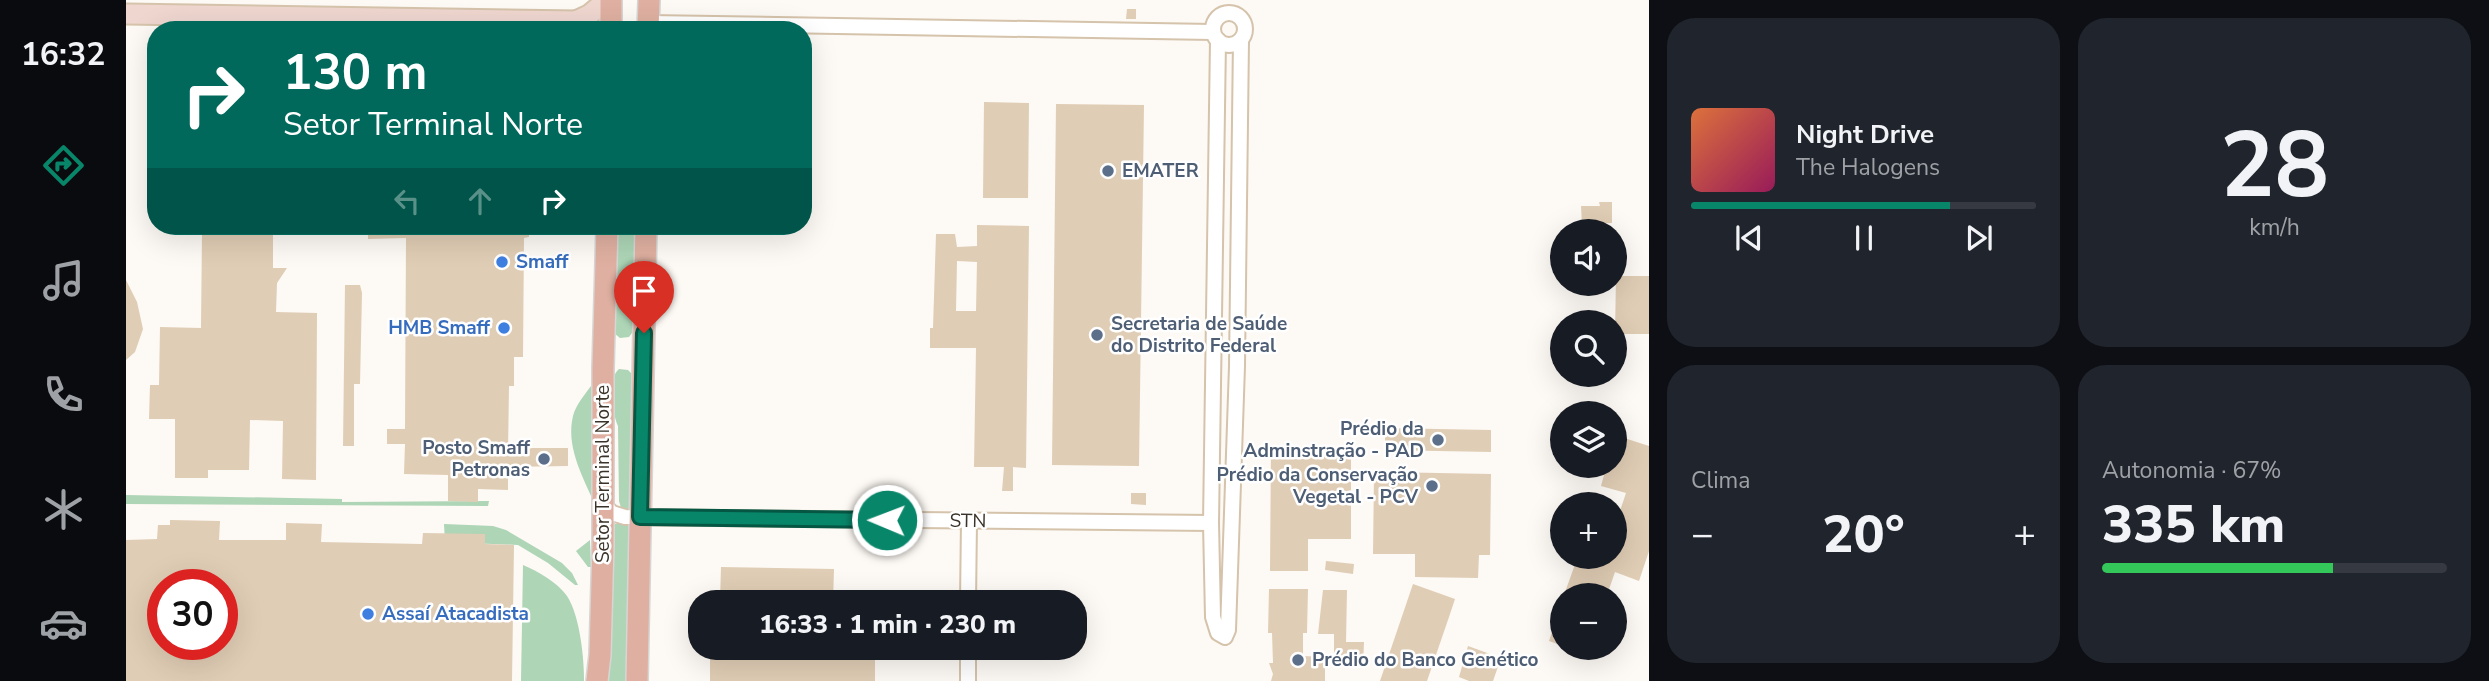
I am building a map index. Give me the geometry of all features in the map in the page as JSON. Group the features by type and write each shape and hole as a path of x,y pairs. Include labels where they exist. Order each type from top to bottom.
{"main road":[{"path":"587,21 589,15 609,0"},
{"path":"609,0 610,21"},
{"path":"648,21 649,0"},
{"path":"126,13 408,21"},
{"name":"Setor Terminal Norte","path":"597,681 604,505 603,368 607,235"},
{"name":"Setor Terminal Norte","path":"637,681 646,235"}],"street":[{"path":"1217,0 1211,523 1213,617 1218,633 1225,638 1228,630 1237,379 1241,40 1245,25 1239,16 1239,0"},
{"path":"1216,30 1230,13 1239,16"},
{"path":"812,27 1216,30"},
{"path":"1216,30 1227,44 1241,40"},
{"name":"STN","path":"604,505 618,516 640,517 1211,523"},
{"path":"968,590 969,521"},
{"path":"968,660 968,681"}],"green space":[{"path":"616,235 637,235 635,329 629,337 620,338 614,333"},
{"path":"619,369 628,370 633,375 634,510 622,511 619,501 618,426 612,396 613,380"},
{"path":"594,382 592,498 573,448 571,427 577,407"},
{"path":"126,495 342,499 342,502 489,501 488,506 126,504"},
{"path":"633,523 630,681 609,681 612,524"},
{"path":"444,524 493,526 506,530 562,563 572,573 578,585 518,545 445,542"},
{"path":"590,540 591,567 588,567 576,551"},
{"path":"523,565 553,582 567,596 575,614 580,637 584,681 521,681"}],"building":[{"path":"1127,9 1136,9 1136,19 1126,19"},
{"path":"984,102 1029,103 1028,198 983,198"},
{"name":"Secretaria de Saúde do Distrito Federal","path":"1056,104 1144,105 1139,466 1052,465"},
{"path":"1599,202 1612,202 1612,219 1582,219 1581,206 1600,206"},
{"path":"977,225 1029,226 1026,468 1013,467 1013,491 1002,491 1004,467 974,467 976,348 930,348 936,234 955,234 957,247 977,246","holes":["957,261 977,262 976,311 956,311"]},
{"path":"202,235 273,235 273,268 287,268 277,283 276,312 317,313 316,480 282,479 283,421 250,420 249,470 208,470 208,478 175,478 175,419 149,419 150,385 159,385 160,327 201,328"},
{"path":"368,235 529,235 524,238 523,357 514,357 514,386 509,386 508,452 527,452 527,448 568,448 568,466 508,467 508,490 478,489 478,502 448,501 448,475 404,474 405,444 387,444 387,429 405,429 406,238 368,239"},
{"path":"1627,276 1649,276 1649,334 1627,334 1627,310 1615,310 1616,296 1627,296"},
{"path":"126,280 137,302 143,329 135,352 126,360"},
{"path":"345,285 360,285 362,293 360,384 354,384 354,446 343,446"},
{"name":"Prédio da Adminstração - PAD","path":"1385,428 1491,430 1491,452 1385,450"},
{"path":"1627,439 1649,446 1649,551 1639,581 1615,572 1611,583 1568,583 1573,569 1627,569 1627,492 1601,486 1603,478 1627,478"},
{"path":"1271,446 1309,446 1309,456 1351,457 1351,539 1308,539 1308,571 1270,571"},
{"path":"1374,474 1491,474 1490,555 1479,555 1478,578 1415,577 1415,554 1373,554"},
{"path":"1131,493 1146,493 1146,505 1131,504"},
{"name":"Assaí Atacadista","path":"170,520 220,521 219,540 286,540 286,523 322,524 321,542 422,544 423,533 485,534 485,544 514,545 512,681 126,681 126,540 157,539 158,525 170,525"},
{"path":"1326,561 1354,564 1353,574 1325,570"},
{"path":"721,567 834,569 833,590 720,590"},
{"path":"1413,584 1455,599 1450,614 1427,681 1380,681"},
{"path":"1269,589 1308,589 1307,633 1303,633 1303,656 1325,657 1325,681 1271,681 1273,674 1269,663 1273,663 1272,633 1268,633"},
{"path":"1323,590 1347,590 1346,642 1364,642 1363,666 1334,665 1334,634 1318,634"},
{"path":"1468,646 1501,658 1493,681 1469,681 1459,677"},
{"path":"710,660 875,660 875,681 710,681"}],"place":[{"name":"EMATER","path":"1108,171"},
{"name":"Smaff","path":"502,262"},
{"name":"HMB Smaff","path":"504,328"},
{"name":"Secretaria de Saúde do Distrito Federal","path":"1097,335"},
{"name":"Prédio da Adminstração - PAD","path":"1438,440"},
{"name":"Posto Smaff Petronas","path":"544,459"},
{"name":"Prédio da Conservação Vegetal - PCV","path":"1432,486"},
{"name":"Assaí Atacadista","path":"368,614"},
{"name":"Prédio do Banco Genético","path":"1298,660"}],"route":[{"path":"644,333 640,517 887,520"}]}
